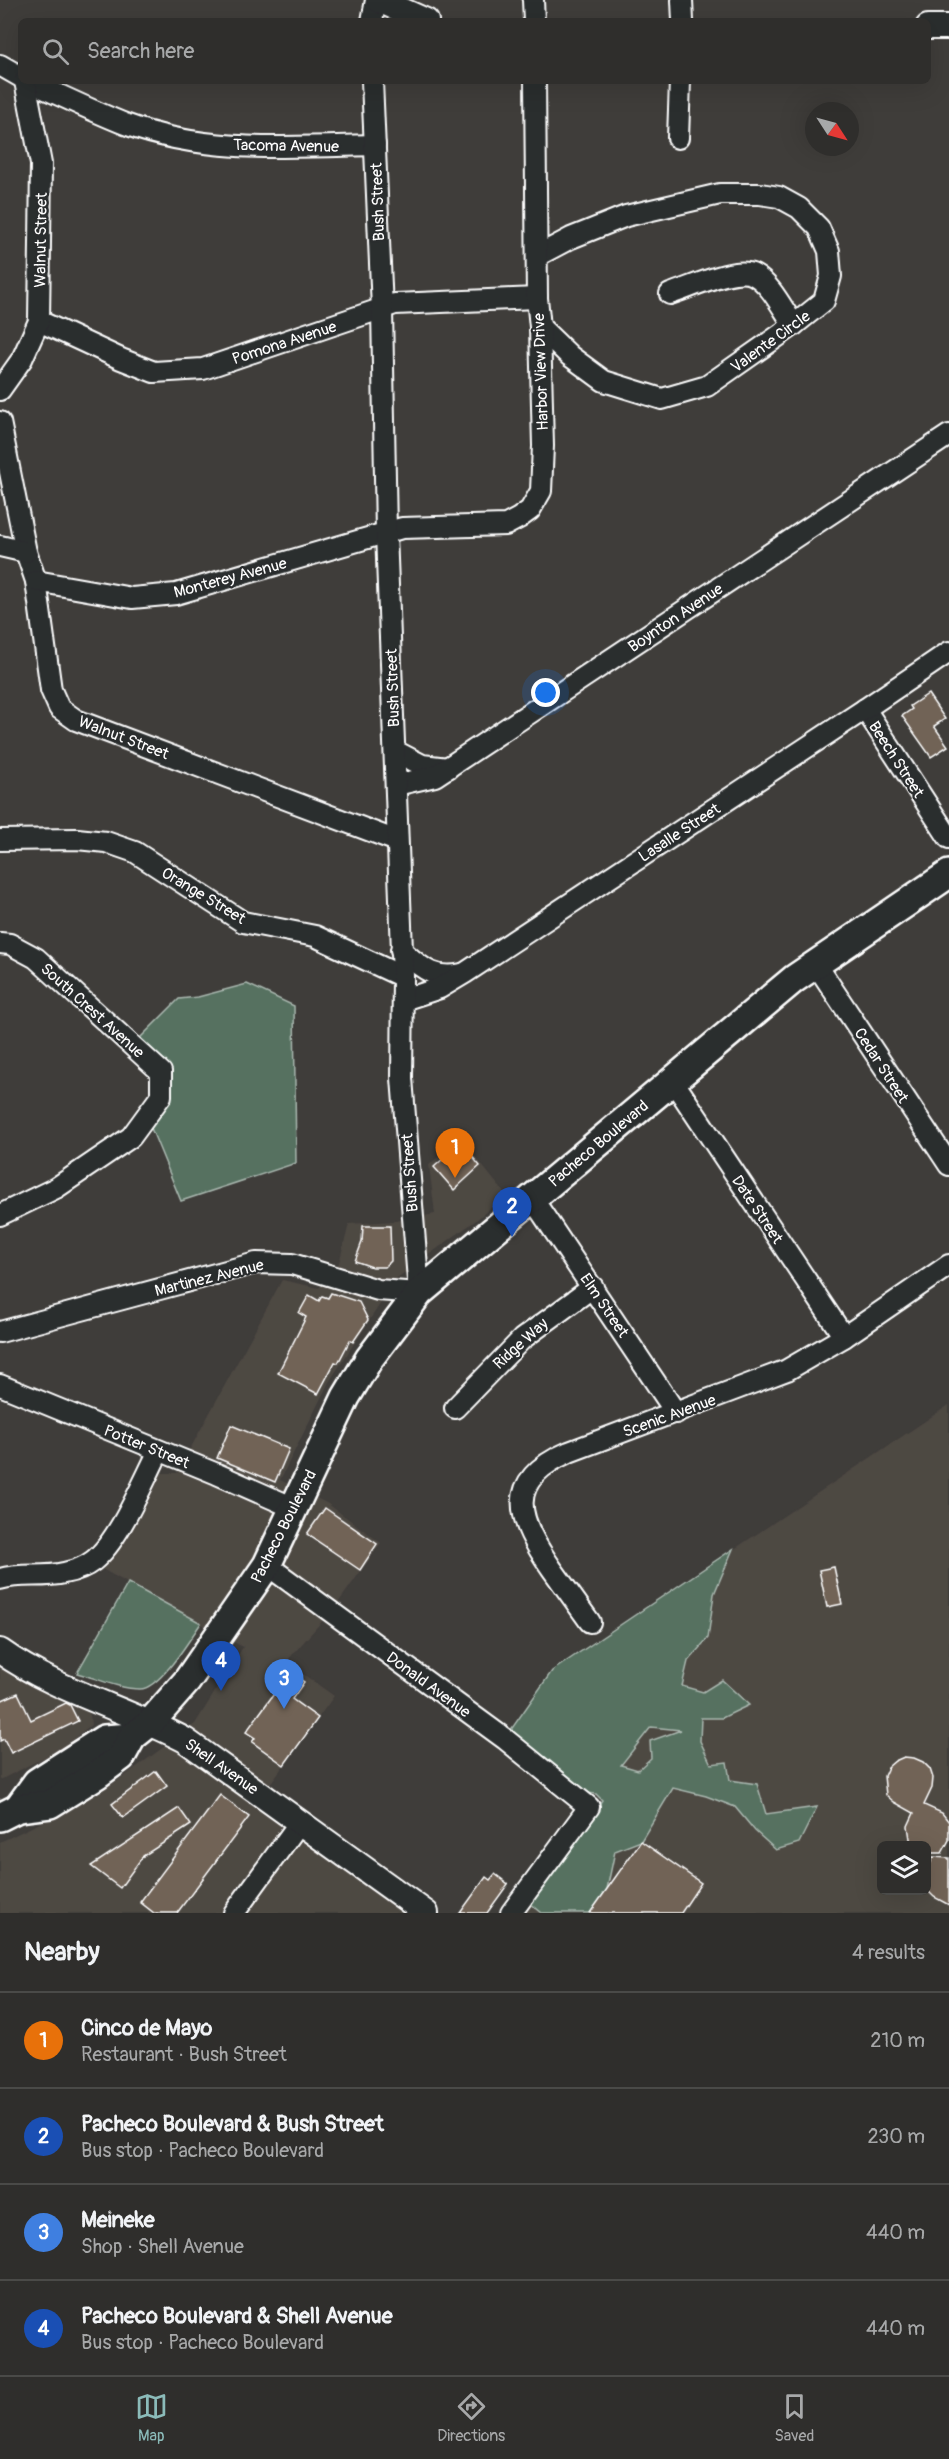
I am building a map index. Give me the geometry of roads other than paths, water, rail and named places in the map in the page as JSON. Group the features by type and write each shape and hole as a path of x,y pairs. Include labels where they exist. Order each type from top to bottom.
{"main road":[{"name":"Pacheco Boulevard","path":"9,1813 50,1804 81,1786 121,1757 141,1730 187,1681 267,1565 346,1397 369,1359 419,1293 673,1080 816,964 949,874"}],"street":[{"path":"373,18 378,0 419,18"},
{"path":"533,0 534,18"},
{"path":"682,0 683,18"},
{"path":"931,27 949,27"},
{"path":"0,65 18,75"},
{"name":"Walnut Street","path":"0,390 22,359 39,321 41,164 28,84"},
{"name":"Tacoma Avenue","path":"34,84 126,124 184,139 246,147 375,146"},
{"name":"Bush Street","path":"372,84 382,309 386,533 403,977 402,1078 419,1293"},
{"name":"Harbor View Drive","path":"386,533 402,528 506,525 530,510 541,491 543,446 540,327 537,298 535,84"},
{"path":"678,138 680,84"},
{"name":"Valente Circle","path":"537,256 571,238 626,216 720,194 760,194 779,197 800,208 819,228 828,251 831,276 824,301 794,325 707,386 662,399 604,381 570,356 540,327"},
{"path":"670,294 737,271 753,274 765,284 794,325"},
{"name":"Pomona Avenue","path":"39,321 154,372 202,369 395,304 537,298"},
{"name":"Walnut Street","path":"0,422 26,552 36,581 51,690 59,708 76,720 397,841"},
{"name":"Boynton Avenue","path":"396,785 435,776 448,768 949,435"},
{"name":"Monterey Avenue","path":"36,581 132,598 176,594 386,533"},
{"path":"0,546 26,552"},
{"name":"Lasalle Street","path":"403,1000 440,988 465,973 865,710 949,651"},
{"name":"Beech Street","path":"865,710 949,838"},
{"path":"394,751 422,765 448,768"},
{"name":"Orange Street","path":"0,840 77,839 115,845 135,852 243,922 315,936 403,977"},
{"name":"South Crest Avenue","path":"0,943 10,944 36,958 160,1072 160,1096 131,1137 56,1188 0,1215"},
{"path":"401,950 418,964 440,977 465,973"},
{"name":"Cedar Street","path":"816,964 949,1165"},
{"name":"Date Street","path":"673,1080 844,1337"},
{"name":"Elm Street","path":"532,1198 676,1413"},
{"name":"Martinez Avenue","path":"0,1332 256,1263 292,1264 378,1290 419,1293"},
{"name":"Scenic Avenue","path":"590,1622 531,1536 524,1518 522,1501 526,1485 537,1470 550,1460 787,1370 844,1337 949,1265"},
{"name":"Ridge Way","path":"455,1408 522,1339 592,1287"},
{"name":"Potter Street","path":"0,1385 263,1493 294,1508"},
{"path":"0,1580 23,1575 60,1574 80,1569 94,1560 117,1531 159,1451"},
{"name":"Donald Avenue","path":"267,1565 505,1738 589,1807 511,1913"},
{"name":"Shell Avenue","path":"0,1651 44,1677 102,1703 141,1730 185,1740 426,1913"},
{"path":"234,1913 300,1822"}],"place":[{"name":"Cinco de Mayo","path":"455,1178"},
{"name":"Pacheco Boulevard & Bush Street","path":"512,1237"},
{"name":"Pacheco Boulevard & Shell Avenue","path":"221,1691"},
{"name":"Meineke","path":"284,1709"}]}
